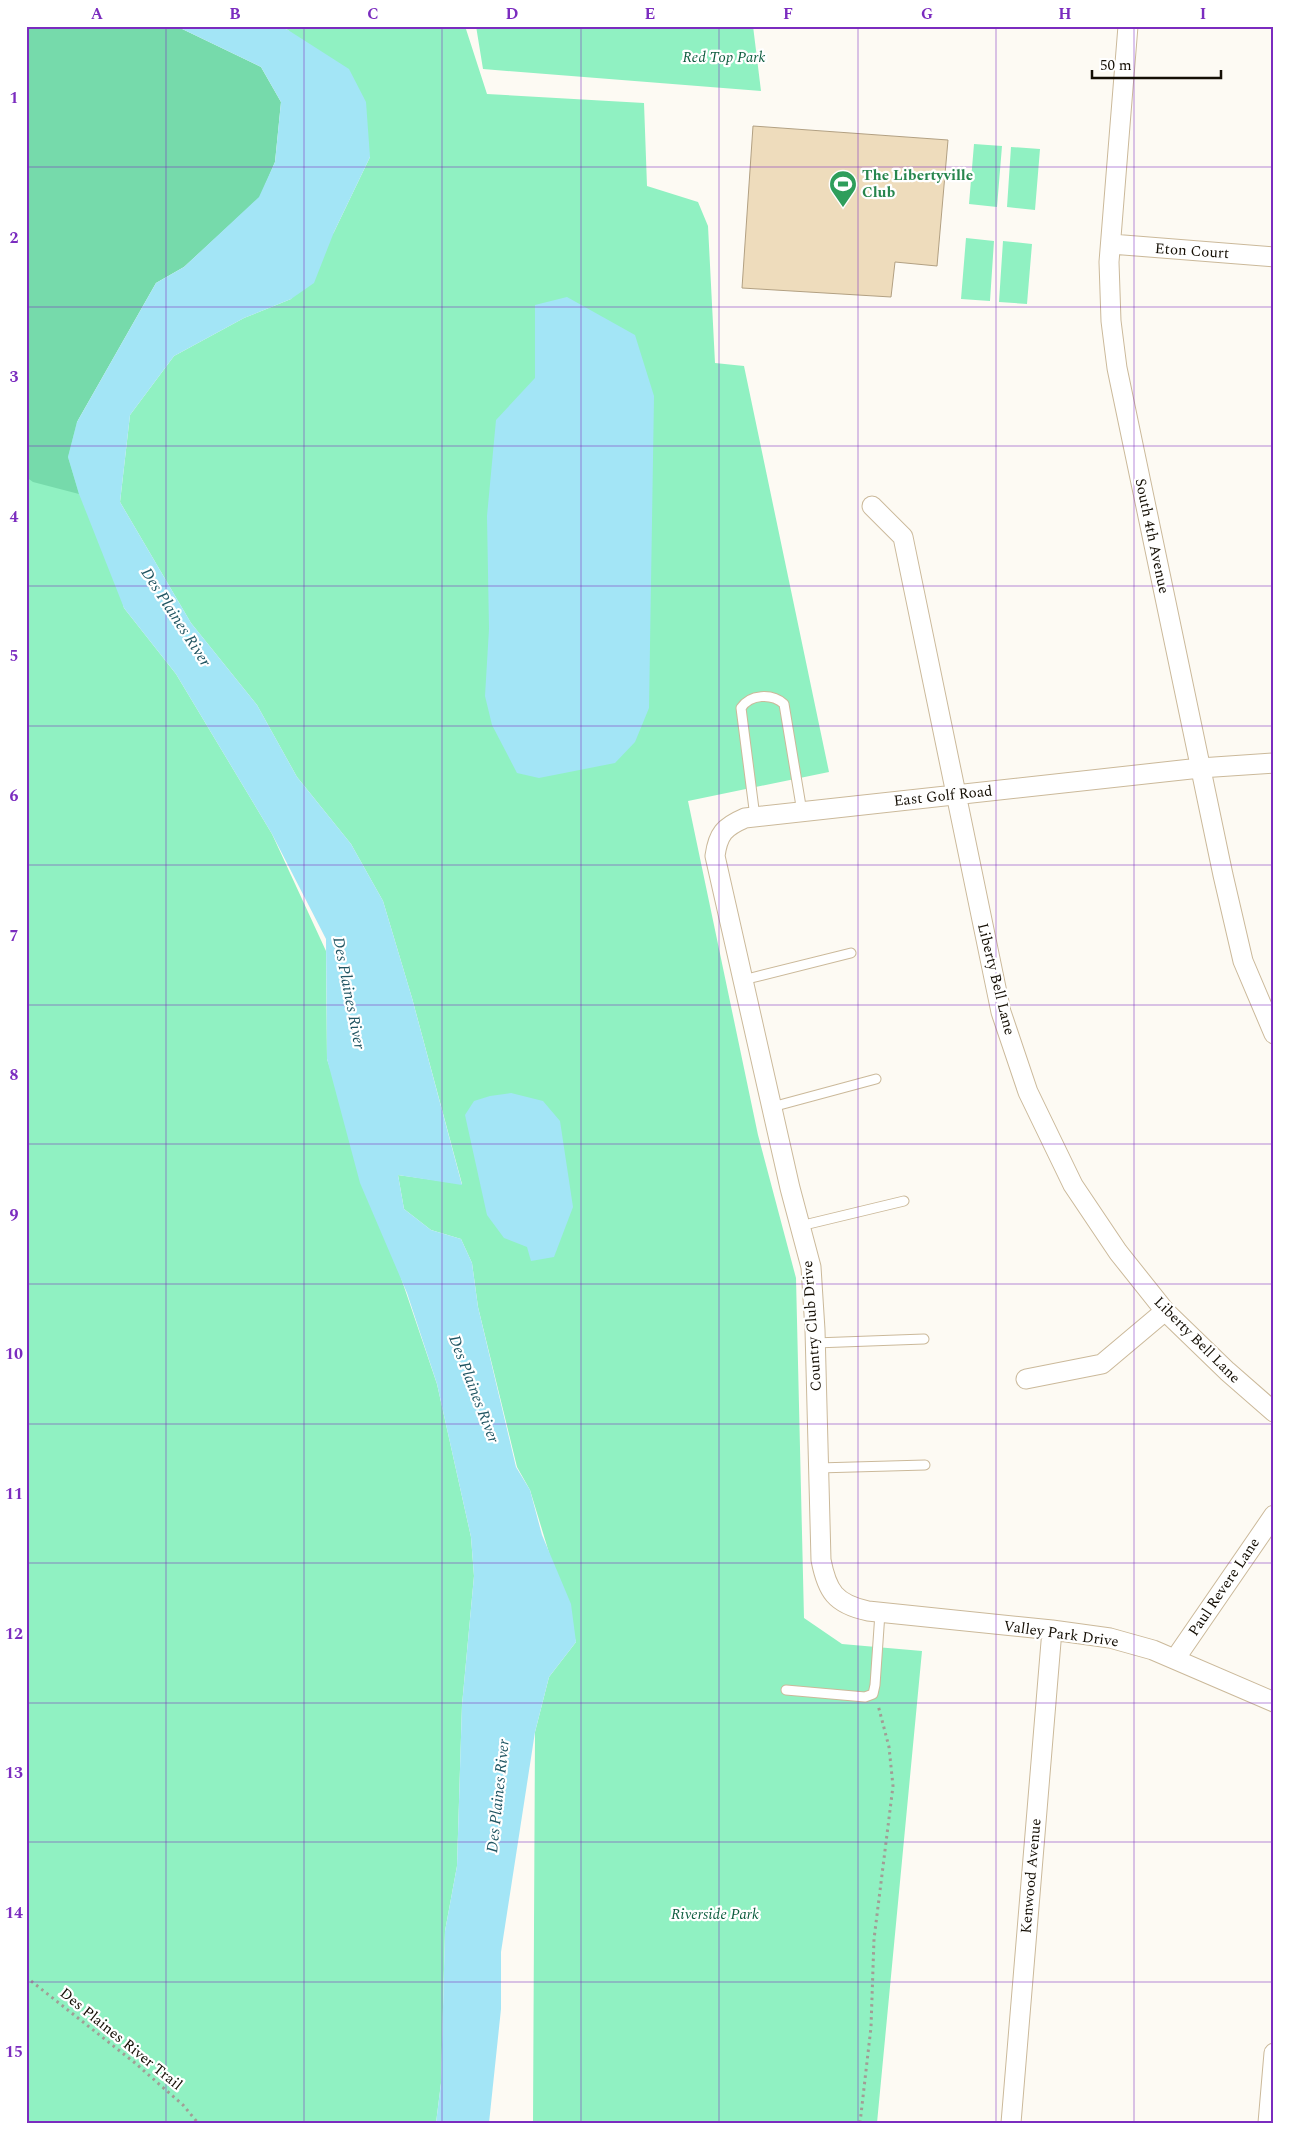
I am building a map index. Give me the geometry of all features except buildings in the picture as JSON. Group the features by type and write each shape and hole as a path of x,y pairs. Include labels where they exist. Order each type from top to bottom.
{"street":[{"name":"South 4th Avenue","path":"1128,26 1109,262 1111,320 1118,368 1200,768 1243,961 1274,1034"},
{"name":"Eton Court","path":"1111,244 1274,257"},
{"name":"Liberty Bell Lane","path":"872,506 903,538 1001,1012 1028,1092 1073,1185 1118,1252 1164,1310 1227,1371 1274,1412"},
{"name":"East Golf Road","path":"733,934 715,856 717,842 723,832 730,824 744,818 1200,768 1274,763"},
{"name":"Country Club Drive","path":"733,934 811,1267 821,1560 826,1583 838,1599 855,1608 874,1612"},
{"path":"1026,1379 1102,1364 1164,1310"},
{"name":"Paul Revere Lane","path":"1175,1659 1274,1515"},
{"name":"Valley Park Drive","path":"874,1612 1052,1630 1110,1638 1153,1650 1274,1702"},
{"name":"Kenwood Avenue","path":"1011,2123 1052,1630"},
{"path":"1268,2123 1274,2053"}],"lane":[{"path":"755,817 741,708 748,700 758,697 773,698 784,704 802,812"},
{"path":"743,980 851,953"},
{"path":"772,1107 876,1079"},
{"path":"800,1226 904,1200"},
{"path":"815,1343 924,1339"},
{"path":"818,1468 925,1465"},
{"path":"786,1690 865,1697 873,1694 875,1685 874,1612"}],"path":[{"path":"860,2123 871,2027 874,1939 893,1786 889,1747 877,1702 873,1694"},
{"name":"Des Plaines River Trail","path":"26,1977 135,2064 183,2105 198,2123"}],"green space":[{"path":"26,26 176,26 261,67 281,102 275,162 260,197 184,267 156,283 77,422 68,457 79,494 33,482 26,477"},
{"path":"176,26 77,422 124,608 176,674 272,834 326,951 327,1059 437,1384 471,1537 474,1576 462,1705 457,1866 445,1931 441,2083 436,2123 26,2123 26,342"},
{"name":"Riverside Park","path":"278,26 465,26 487,94 644,103 647,186 698,202 708,226 715,363 744,366 829,772 688,801 758,1135 796,1278 804,1618 842,1644 922,1651 877,2123 533,2123 535,1732 549,1677 576,1642 530,1490 517,1467 478,1307 472,1263 461,1239 431,1230 404,1209 398,1175 462,1184 412,998 383,901 351,844 297,777 257,705 191,623 120,502 130,415 174,356 244,318 291,299 334,232 370,157 288,30"},
{"name":"Red Top Park","path":"476,26 753,26 761,91 483,69"},
{"path":"974,144 1002,146 997,207 969,204"},
{"path":"1011,147 1040,149 1035,210 1007,207"},
{"path":"966,238 994,241 990,301 961,299"},
{"path":"1003,241 1032,244 1027,304 999,302"}],"water":[{"name":"Des Plaines River","path":"176,26 278,26 288,30 349,69 366,102 370,157 334,232 314,283 291,299 244,318 174,356 130,415 120,502 191,623 257,705 297,777 351,844 383,901 412,998 462,1185 398,1175 404,1209 431,1230 461,1239 472,1263 478,1307 516,1467 530,1490 542,1535 571,1604 576,1642 549,1677 535,1732 501,1952 501,2009 489,2123 436,2123 441,2083 445,1931 457,1866 462,1705 474,1576 471,1537 437,1384 407,1293 360,1183 327,1059 326,939 272,834 176,674 124,608 79,494 68,457 77,422 156,283 184,267 259,197 275,162 281,102 261,67"},
{"path":"567,297 635,335 654,396 649,708 635,742 615,763 539,778 517,773 492,725 485,696 489,629 487,516 496,420 535,378 535,305"},
{"path":"511,1093 543,1101 560,1121 573,1207 554,1257 531,1261 527,1247 504,1238 487,1215 465,1115 474,1101 490,1096"}],"place":[{"name":"The Libertyville Club","path":"843,208"}]}
